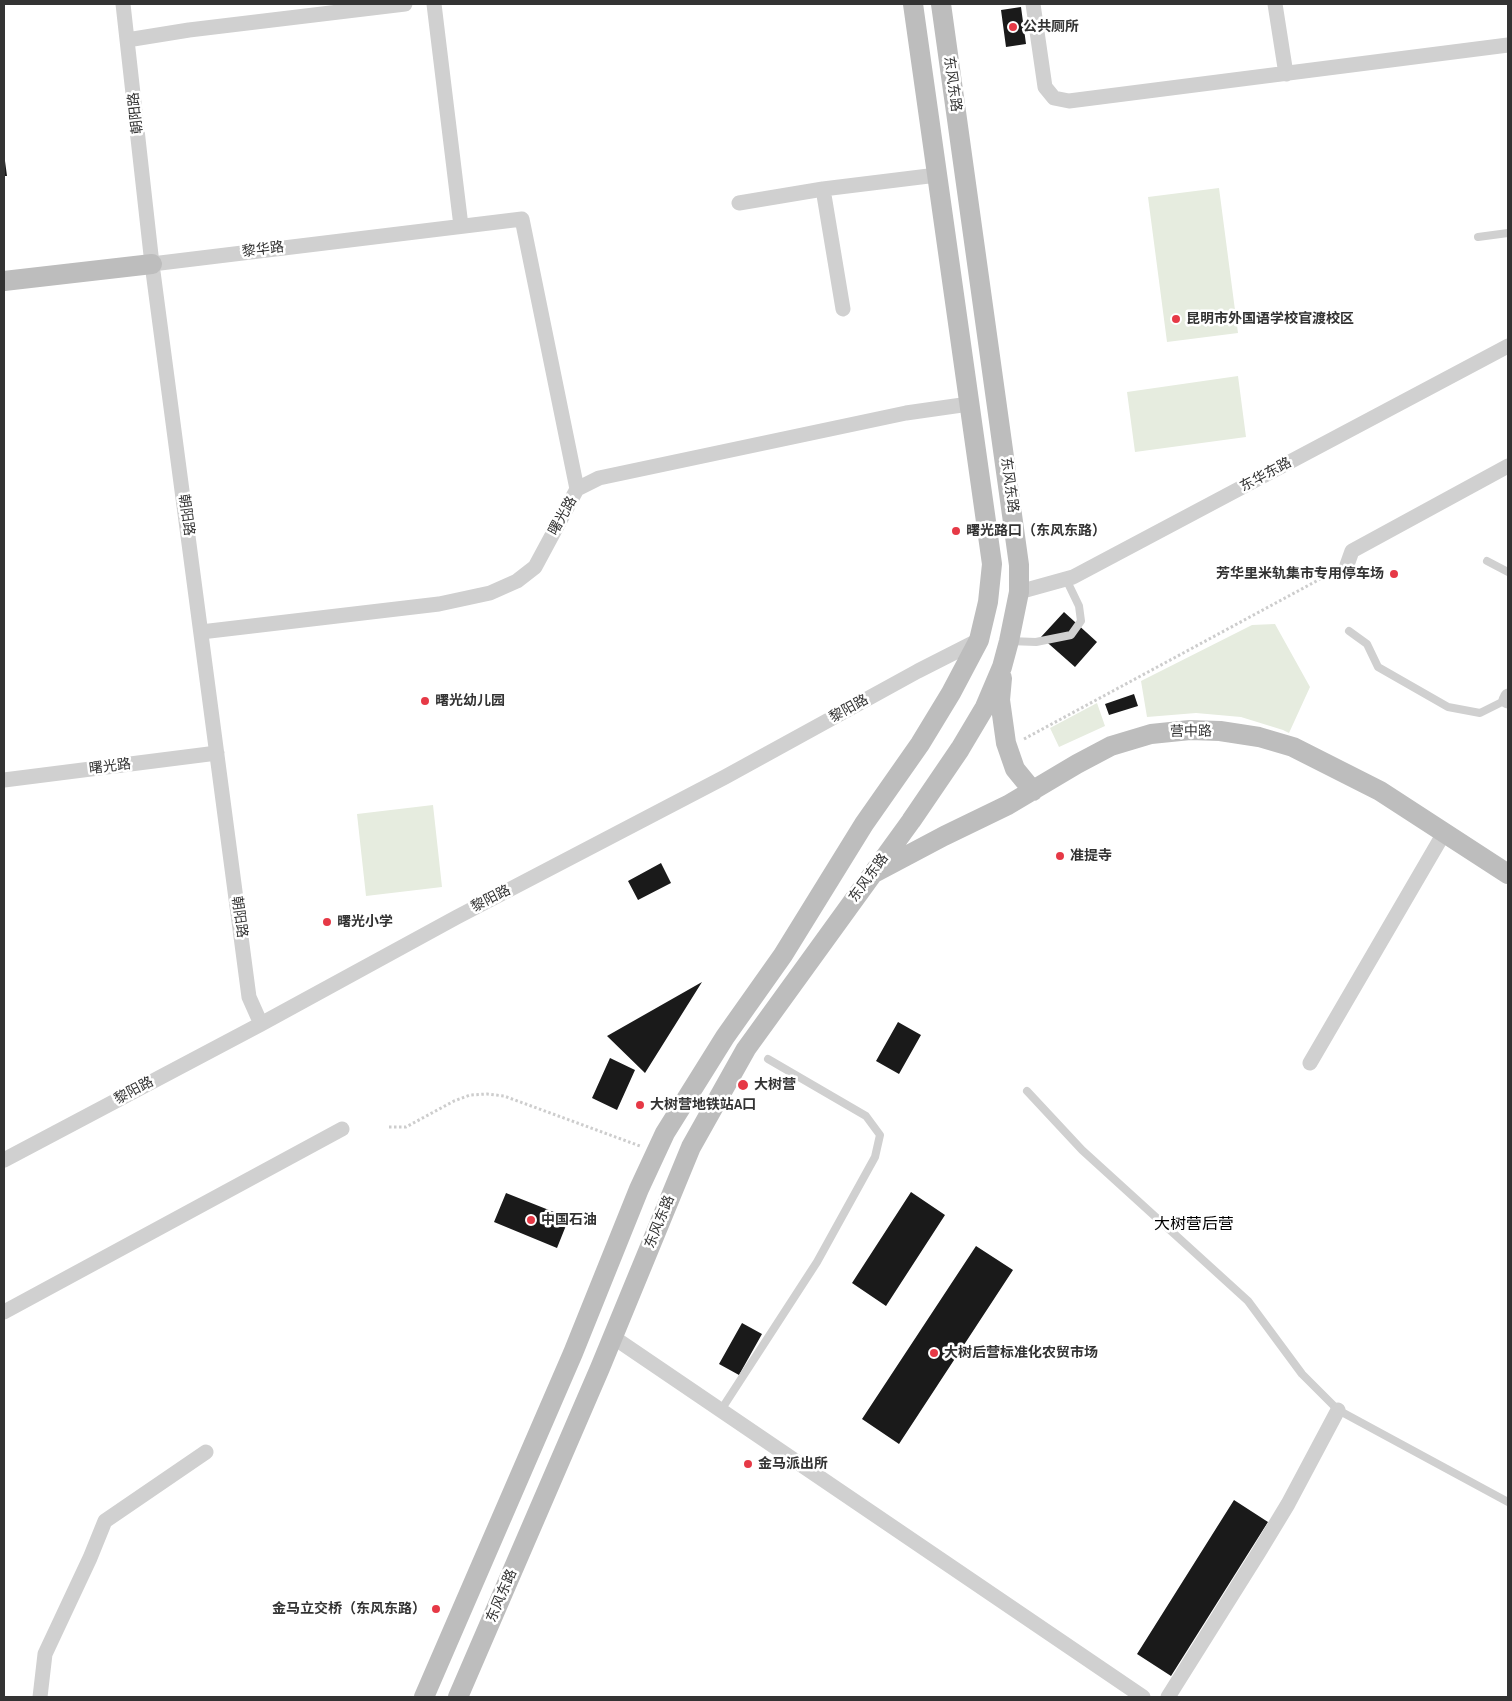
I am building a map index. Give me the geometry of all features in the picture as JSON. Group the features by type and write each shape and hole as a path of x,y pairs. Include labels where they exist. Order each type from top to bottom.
{"main road":[{"name":"东风东路","path":"424,1697 573,1354 639,1190 666,1133 725,1037 783,955 864,824 920,744 951,693 979,640 988,602 992,564 914,4"},
{"name":"东风东路","path":"458,1697 613,1337 690,1147 746,1049 911,821 960,749 985,707 1002,667 1010,642 1019,592 1019,565 941,4"},
{"name":"黎华路","path":"4,281 152,264"},
{"path":"1002,667 1000,700 1008,748 1015,769 1033,791"},
{"name":"营中路","path":"871,874 944,836 1008,806 1077,764 1111,746 1152,734 1190,730 1220,731 1260,737 1293,747 1380,790 1508,874"}],"street":[{"name":"朝阳路","path":"124,4 152,264 217,753 250,997 261,1024"},
{"path":"128,40 190,30 405,4"},
{"path":"434,4 461,226"},
{"path":"1034,4 1045,87 1054,98 1069,101 1508,45"},
{"path":"1275,4 1286,74"},
{"path":"739,202 937,175"},
{"path":"823,190 843,309"},
{"name":"黎华路","path":"152,264 522,219 578,489"},
{"name":"东华东路","path":"1019,592 1073,577 1508,346"},
{"name":"曙光路","path":"201,632 439,604 490,593 517,581 535,567 578,489 599,478 906,413 969,404"},
{"path":"1347,565 1352,551 1508,466"},
{"name":"黎阳路","path":"4,1160 261,1024 457,917 725,778 918,671 979,640"},
{"name":"曙光路","path":"4,780 217,753"},
{"path":"1310,1063 1444,833"},
{"path":"4,1312 342,1129"},
{"path":"613,1337 1143,1697"},
{"path":"1168,1697 1278,1520 1338,1410"},
{"path":"40,1697 46,1654 105,1521 206,1452"}],"lane":[{"path":"1478,237 1508,233"},
{"path":"1487,560 1508,572"},
{"path":"1010,642 1036,642 1071,636 1082,621 1079,606 1066,579"},
{"path":"1349,632 1367,644 1378,667 1448,707 1480,713 1507,699"},
{"path":"721,1410 817,1262 875,1157 880,1135 866,1116 768,1060"},
{"path":"1027,1091 1082,1150 1248,1300 1302,1374 1338,1410 1508,1502"}],"path":[{"path":"1008,748 1347,565"},
{"path":"389,1128 406,1127 454,1101 470,1095 487,1094 504,1096 657,1152"}],"shaded area":[{"path":"1219,188 1238,333 1167,342 1148,197"},
{"path":"1238,376 1246,437 1135,452 1127,392"},
{"path":"1275,624 1310,687 1289,733 1241,717 1196,713 1147,717 1141,681 1252,625"},
{"path":"1097,703 1105,726 1059,747 1050,728"},
{"path":"433,805 442,887 366,896 357,814"}],"building":[{"name":"公共厕所","path":"1021,7 1026,44 1006,47 1001,10"},
{"path":"5,161 7,176 4,176"},
{"path":"1064,612 1097,642 1075,667 1041,637"},
{"path":"1134,694 1138,706 1109,715 1105,704"},
{"path":"661,863 671,883 638,900 628,881"},
{"path":"702,982 645,1073 607,1036"},
{"path":"898,1022 921,1035 899,1074 876,1061"},
{"path":"610,1058 635,1070 617,1110 592,1098"},
{"path":"911,1192 945,1215 886,1306 852,1283"},
{"name":"中国石油","path":"506,1193 569,1218 557,1248 494,1222"},
{"name":"大树后营标准化农贸市场","path":"976,1246 1013,1270 899,1444 862,1419"},
{"path":"742,1323 762,1334 739,1375 719,1364"},
{"path":"1234,1500 1268,1522 1171,1676 1137,1654"}],"place":[{"name":"公共厕所","path":"1013,27"},
{"name":"昆明市外国语学校官渡校区","path":"1176,319"},
{"name":"曙光路口（东风东路）","path":"956,531"},
{"name":"芳华里米轨集市专用停车场","path":"1394,574"},
{"name":"曙光幼儿园","path":"425,701"},
{"name":"准提寺","path":"1060,856"},
{"name":"曙光小学","path":"327,922"},
{"name":"大树营","path":"743,1085"},
{"name":"大树营地铁站A口","path":"640,1105"},
{"name":"中国石油","path":"531,1220"},
{"name":"大树后营标准化农贸市场","path":"934,1353"},
{"name":"金马派出所","path":"748,1464"},
{"name":"金马立交桥（东风东路）","path":"436,1609"}],"district":[{"name":"大树营后营","path":"1194,1225"}]}
